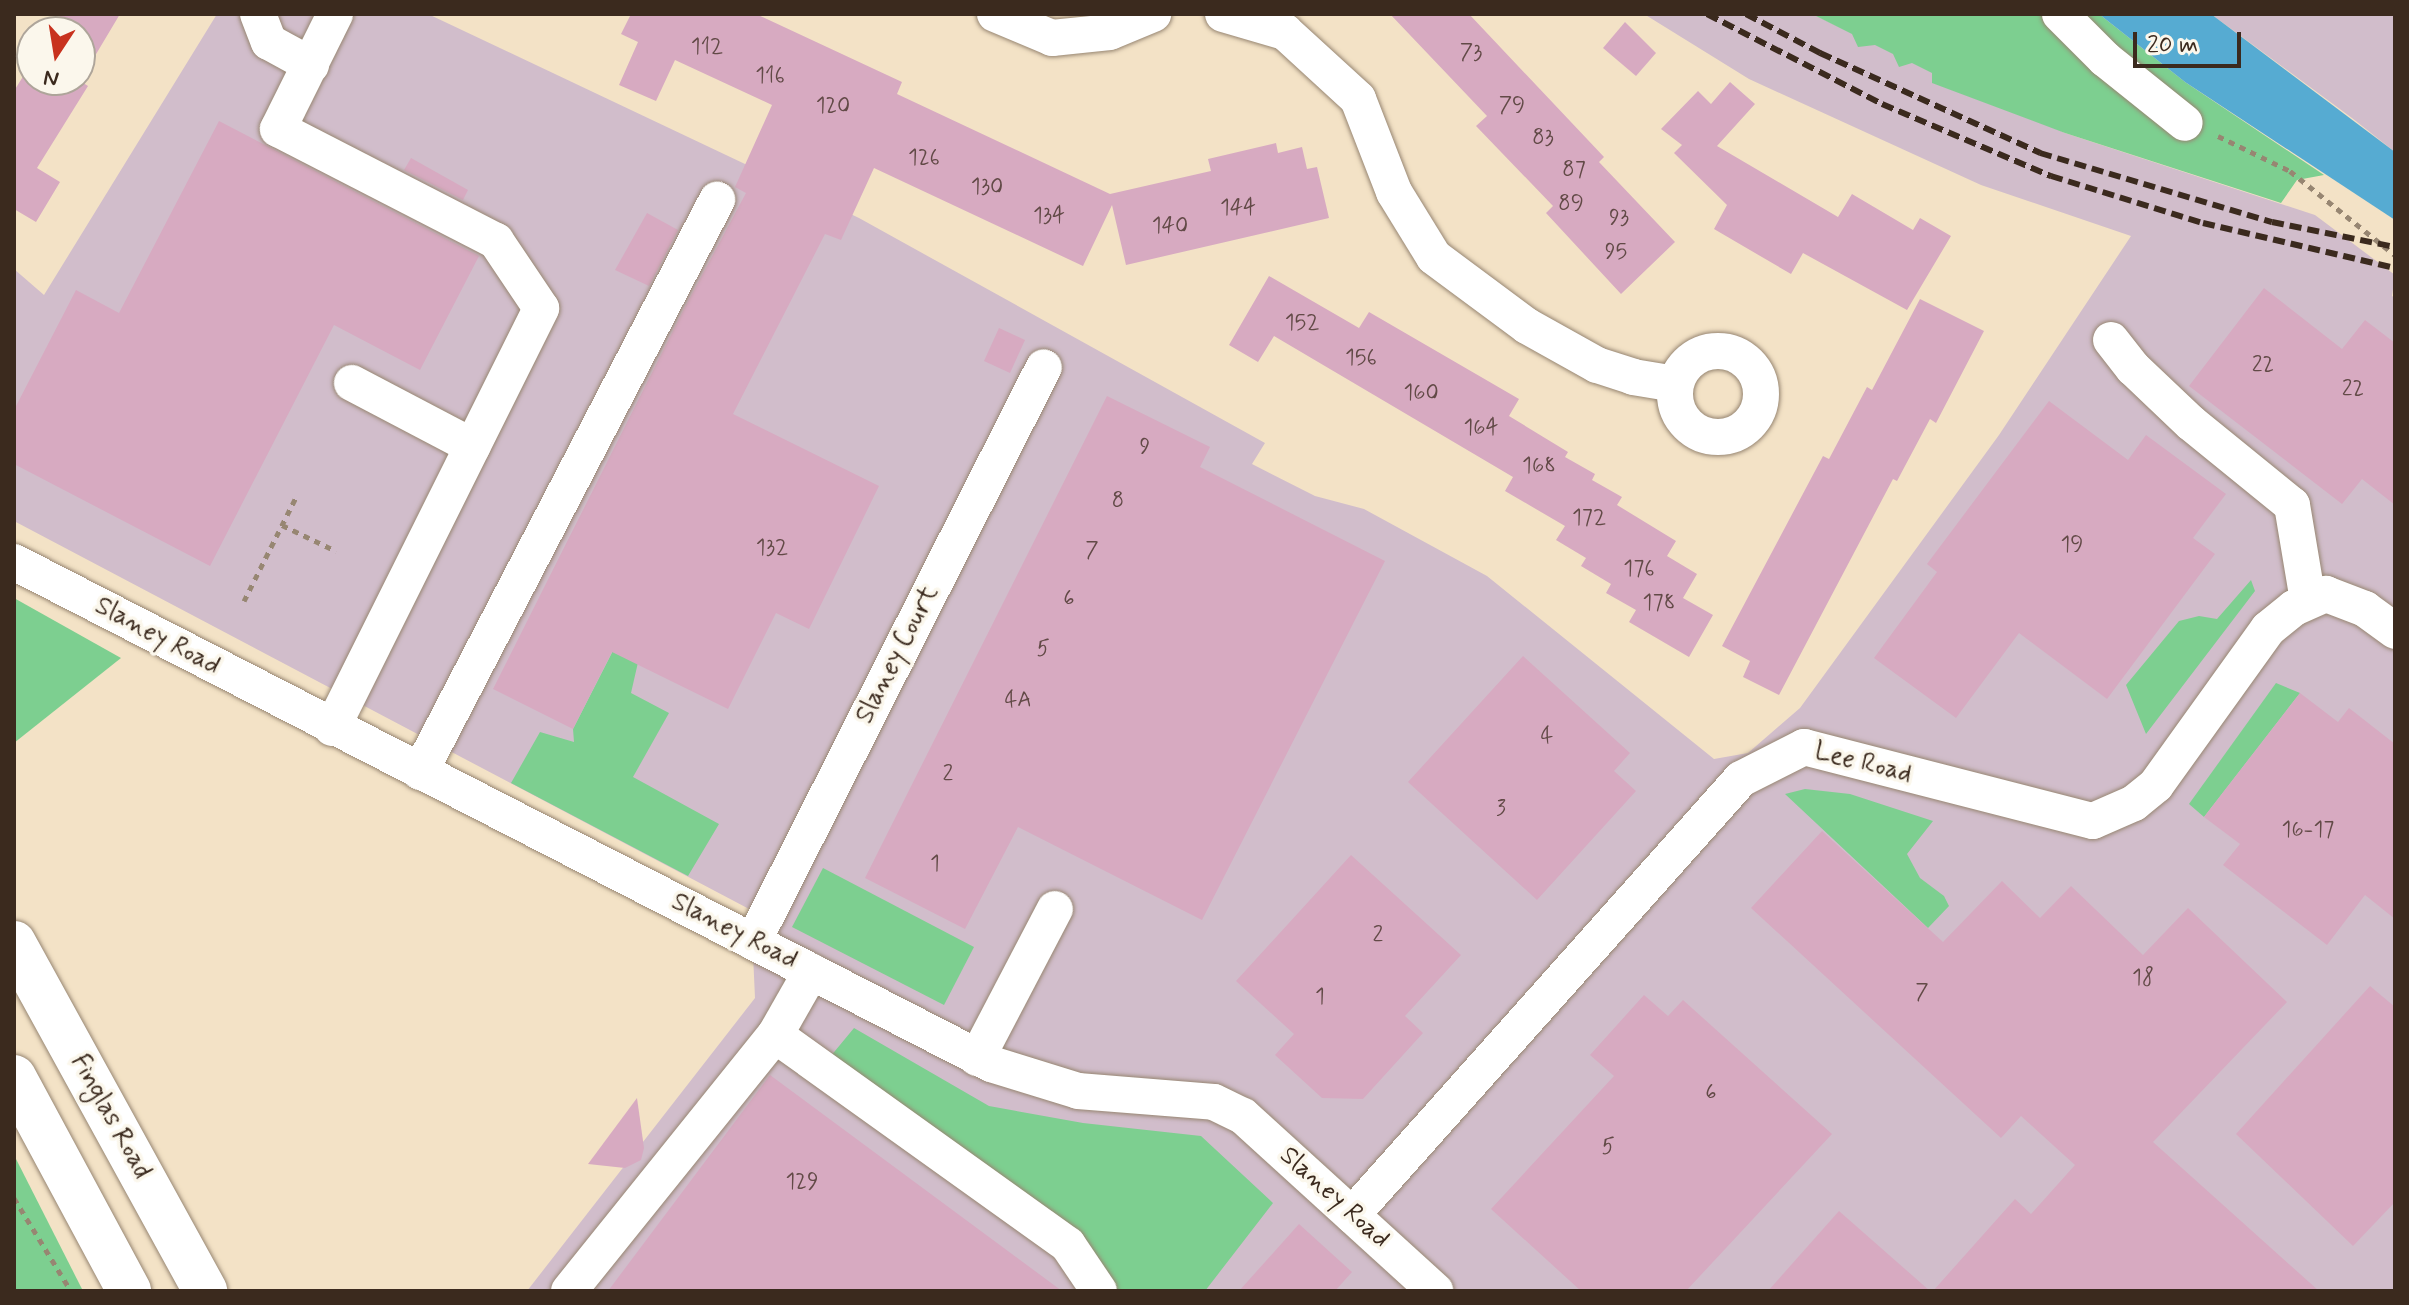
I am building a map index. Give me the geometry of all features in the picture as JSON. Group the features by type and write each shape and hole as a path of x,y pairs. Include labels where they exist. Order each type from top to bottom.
{"main road":[{"name":"Finglas Road","path":"14,943 205,1291"},
{"path":"14,1077 129,1291"}],"street":[{"path":"258,14 269,42 311,65"},
{"path":"332,728 541,308 496,241 278,129 335,14"},
{"path":"995,14 1052,38 1110,32 1153,14"},
{"path":"1223,14 1285,32 1358,99 1394,192 1434,257 1527,326 1597,365 1633,377 1675,384"},
{"path":"2060,14 2105,59 2195,127"},
{"path":"420,772 717,200"},
{"path":"2111,340 2133,368 2191,423 2292,505 2317,598 2365,609 2395,631"},
{"name":"Slaney Court","path":"753,942 1044,367"},
{"path":"352,383 472,446"},
{"name":"Slaney Road","path":"14,562 977,1058 1078,1091 1214,1102 1243,1116 1435,1291"},
{"name":"Lee Road","path":"1352,1215 1741,779 1804,747 2093,821 2134,803 2156,785 2268,629 2294,608 2317,598"},
{"path":"977,1058 1055,909"},
{"path":"569,1291 775,1035 811,972"},
{"path":"775,1035 1068,1245 1099,1291"}],"path":[{"path":"2195,127 2290,171 2395,255"},
{"path":"244,601 296,497"},
{"path":"282,525 336,551"},
{"path":"14,1198 71,1291"}],"shaded area":[{"path":"217,14 428,14 859,218 1265,443 1252,464 1315,496 1364,509 1487,576 1714,759 1748,753 1800,708 1999,435 2131,236 1981,185 1749,79 1644,14 1812,14 2065,133 2315,215 2395,275 2392,296 2395,298 2395,1291 527,1291 755,998 751,910 14,521 14,269 44,295"},
{"path":"2211,14 2395,14 2395,152 2352,118"}],"green space":[{"path":"1812,14 2099,14 2185,82 2324,175 2297,180 2281,203 2065,133 1932,83 1932,73 1912,63 1899,67 1893,54 1875,45 1858,47 1852,34"},
{"path":"663,553 631,693 669,713 633,777 719,824 688,876 511,783 540,732 574,742 573,729"},
{"path":"2251,580 2255,591 2146,734 2126,685 2179,621 2199,616 2217,619"},
{"path":"14,598 121,658 14,743"},
{"path":"2276,683 2300,693 2204,817 2189,804"},
{"path":"1805,789 1850,794 1933,821 1907,854 1920,878 1944,896 1949,906 1928,928 1785,794"},
{"path":"823,868 974,947 944,1005 792,927"},
{"path":"854,1028 989,1106 1083,1123 1201,1136 1273,1203 1205,1291 1112,1291 830,1057"},
{"path":"14,1155 83,1291 14,1291"}],"water":[{"path":"2099,14 2211,14 2395,152 2395,220 2185,82"}],"building":[{"path":"120,14 96,54 96,16 60,16"},
{"path":"631,14 756,14 902,82 897,94 1110,194 1211,171 1208,159 1276,143 1278,153 1302,147 1307,169 1317,167 1329,218 1126,265 1112,205 1083,266 874,168 841,240 825,234 733,414 879,486 809,629 776,613 728,709 612,652 573,729 493,689 685,307 746,193 735,187 772,105 675,60 656,101 619,85 638,42 621,34"},
{"path":"1390,14 1469,14 1604,157 1599,162 1675,242 1621,294 1546,213 1553,206 1476,126 1487,116"},
{"path":"1625,22 1656,53 1636,76 1603,48"},
{"path":"1730,82 1755,104 1717,146 1838,217 1852,194 1913,230 1920,218 1951,236 1907,310 1803,253 1791,274 1714,229 1727,205 1674,153 1682,145 1661,129 1698,91 1711,104"},
{"path":"16,88 16,96 82,96 37,168 60,182 36,222 14,209"},
{"path":"219,121 479,256 420,370 334,325 210,566 14,464 14,410 76,290 119,313"},
{"path":"411,158 468,190 463,200 404,170"},
{"path":"647,213 678,230 649,286 615,270"},
{"path":"1269,276 1359,328 1369,312 1519,399 1509,416 1568,452 1565,457 1595,474 1592,480 1622,497 1617,505 1676,541 1667,556 1697,574 1683,598 1713,615 1689,657 1629,622 1636,610 1606,593 1611,584 1581,566 1586,558 1556,540 1565,526 1505,491 1513,477 1274,336 1258,362 1229,345"},
{"path":"2264,288 2342,349 2365,320 2395,343 2395,505 2362,479 2342,504 2189,386"},
{"path":"1920,299 1984,331 1936,423 1930,419 1897,481 1893,479 1779,695 1743,677 1750,661 1722,646 1823,456 1829,459 1867,387 1872,390"},
{"path":"999,328 1025,340 1010,373 984,361"},
{"path":"1107,396 1210,447 1200,467 1385,561 1202,920 1018,827 965,929 865,878"},
{"path":"2049,401 2128,460 2146,435 2226,494 2193,538 2215,554 2107,699 2019,633 1956,718 1874,658 1937,572 1927,564"},
{"path":"1523,656 1630,753 1614,771 1636,791 1537,900 1408,782"},
{"path":"2300,693 2338,722 2349,708 2395,744 2395,919 2365,895 2327,945 2223,865 2240,844 2204,817"},
{"path":"1822,831 1943,942 2002,881 2040,918 2071,886 2143,955 2188,908 2287,1002 2153,1142 2319,1291 1933,1291 2015,1199 2031,1214 2075,1165 2021,1116 2001,1138 1751,908"},
{"path":"1351,855 1461,955 1405,1016 1423,1033 1363,1099 1322,1098 1275,1055 1294,1034 1236,981"},
{"path":"2370,986 2395,1007 2395,1202 2353,1246 2236,1134"},
{"path":"1644,995 1668,1016 1683,1000 1832,1134 1686,1291 1581,1291 1491,1209 1614,1076 1590,1055"},
{"path":"770,1075 1062,1291 608,1291"},
{"path":"637,1098 644,1148 641,1160 625,1168 588,1164"},
{"path":"1839,1211 1930,1291 1768,1291"},
{"path":"1299,1224 1352,1272 1335,1291 1239,1291"}],"railway":[{"path":"1707,14 1882,104 2051,176 2203,223 2395,268"},
{"path":"1746,14 1820,53 2040,153 2272,222 2395,247"}]}
